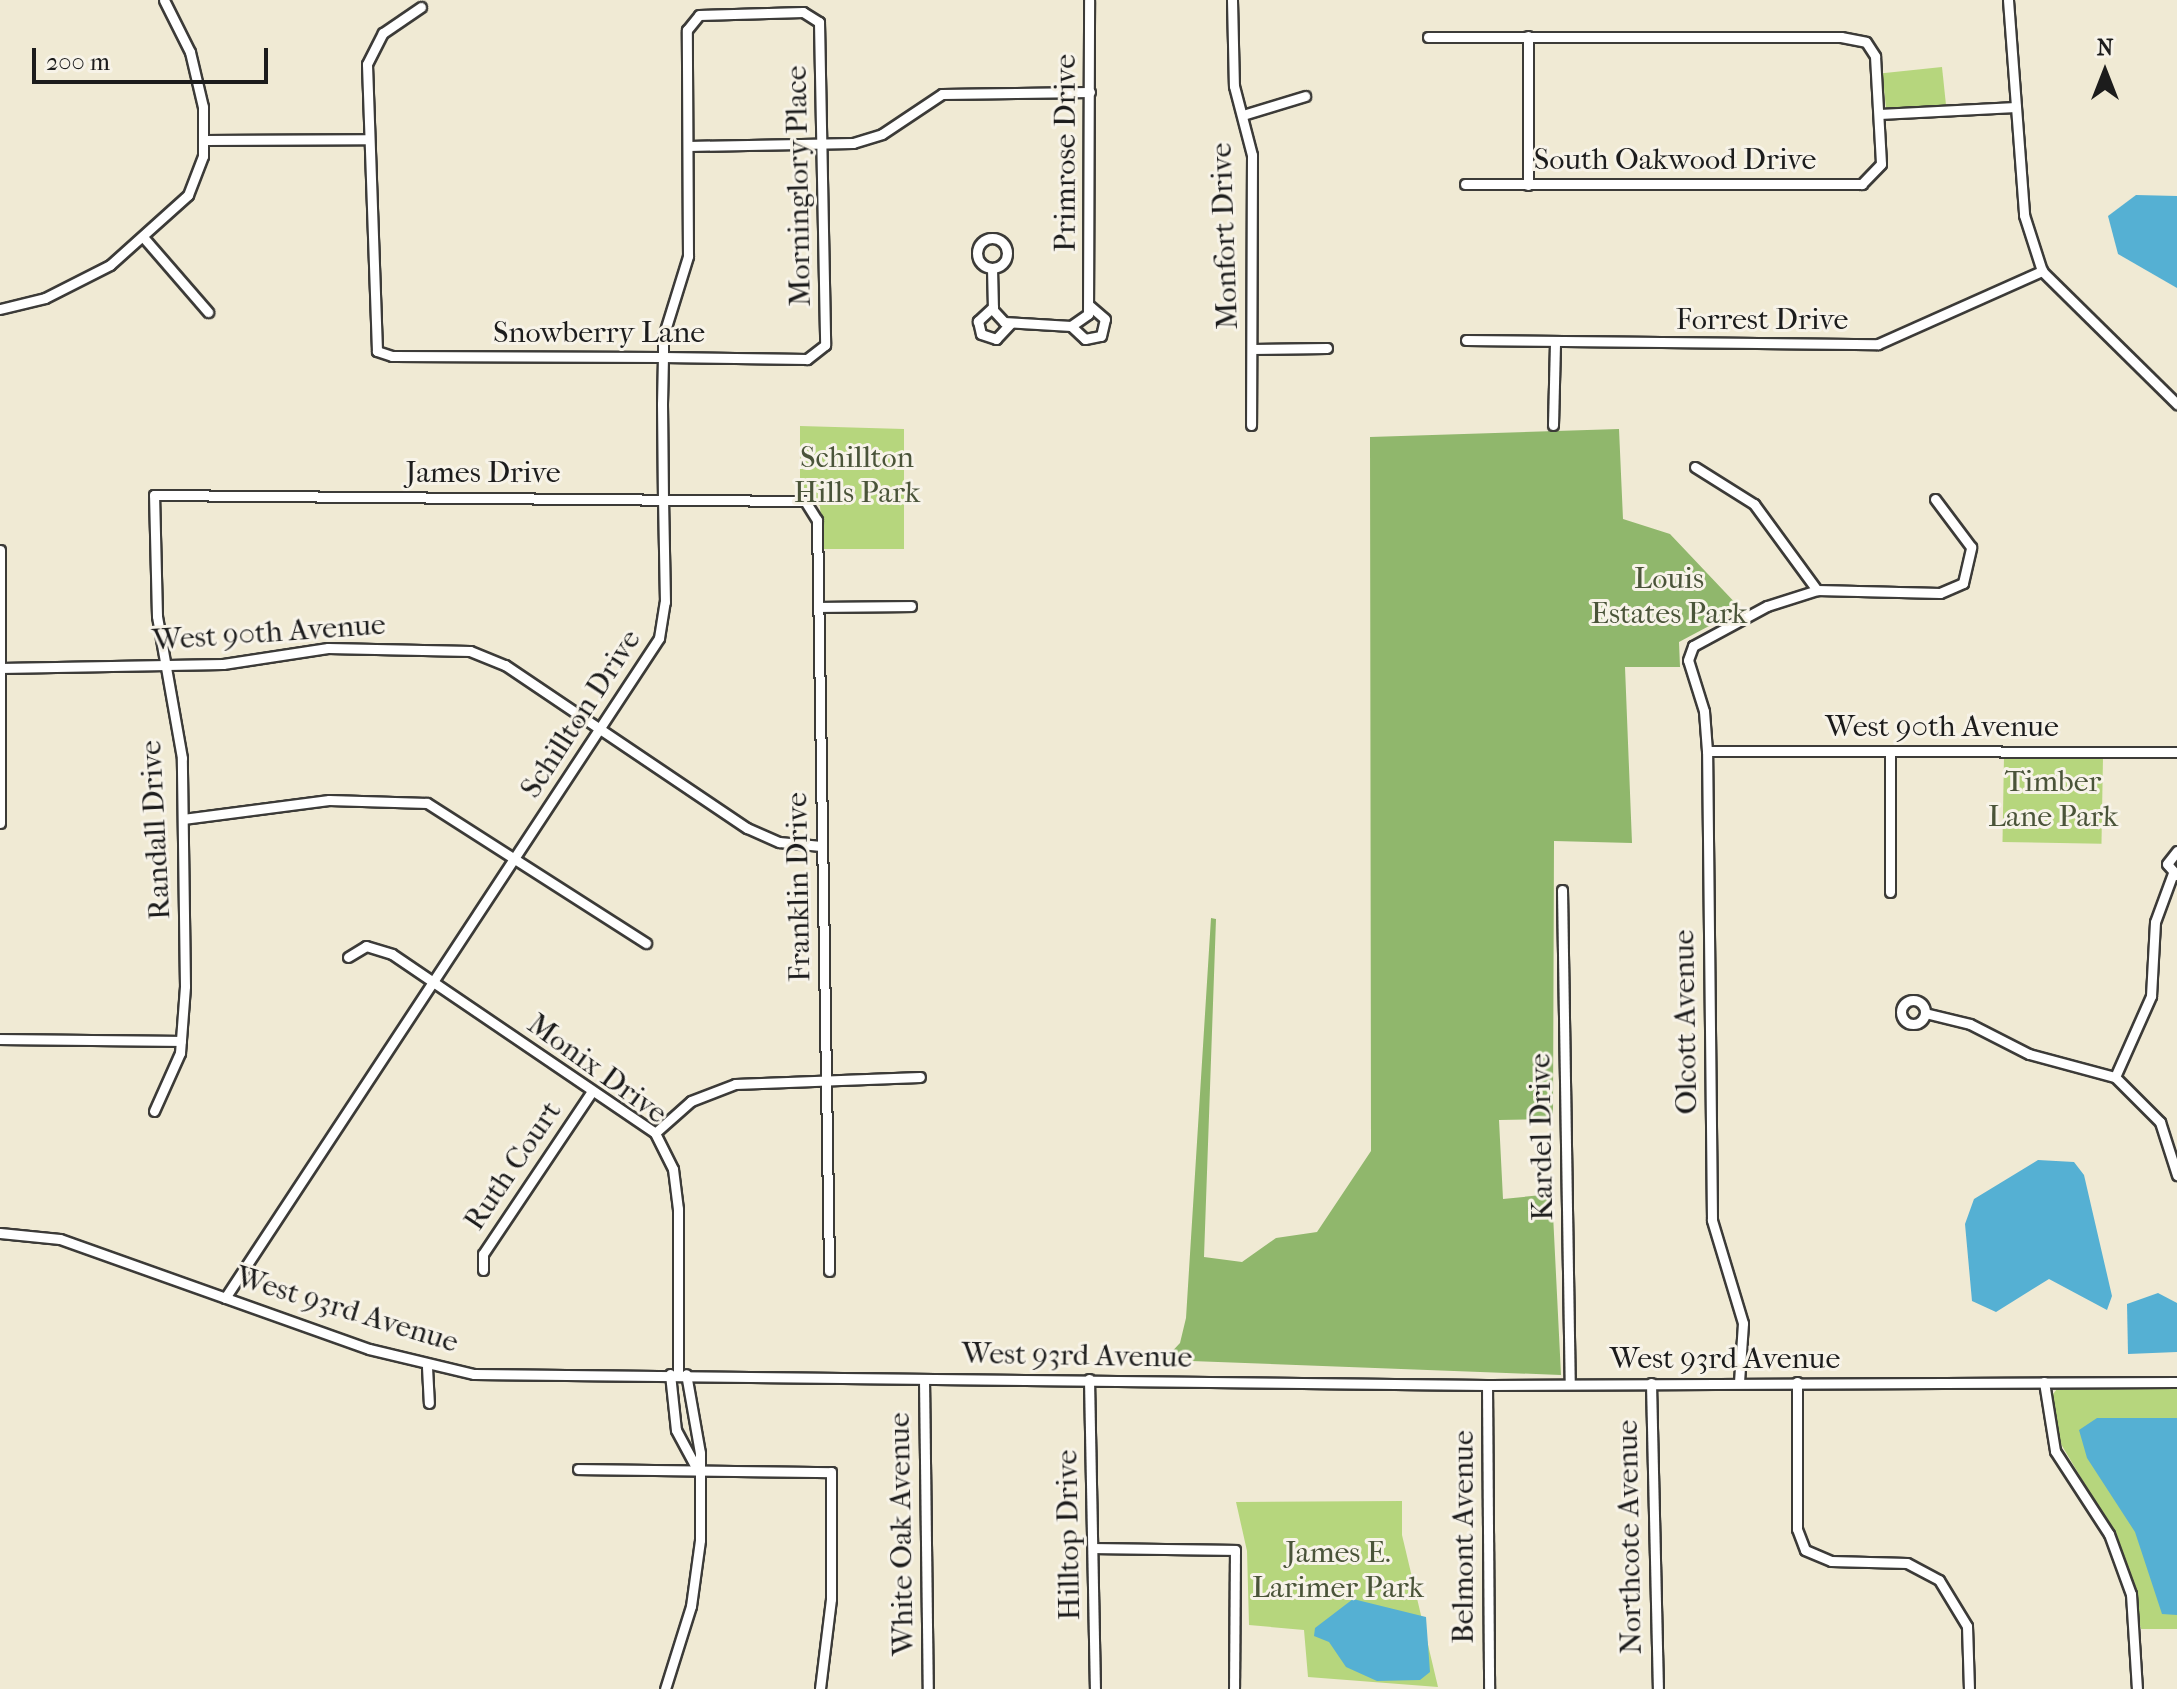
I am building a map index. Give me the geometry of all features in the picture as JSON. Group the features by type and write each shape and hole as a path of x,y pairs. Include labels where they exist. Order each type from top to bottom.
{"street":[{"path":"0,309 78,283 144,238 188,195 204,140 194,63 164,0"},
{"name":"Primrose Drive","path":"992,268 993,307 978,321 981,334 996,339 1010,324 1071,326 1085,339 1101,336 1105,319 1090,306 1089,0"},
{"name":"Monfort Drive","path":"1232,0 1234,86 1252,155 1251,425"},
{"path":"2008,0 2024,215 2042,271 2177,404"},
{"path":"204,140 368,139 372,50 388,28 421,7"},
{"name":"Schillton Drive","path":"225,1298 602,731 662,629 663,357 666,319 688,256 687,30 693,19 815,18"},
{"name":"Morninglory Place","path":"815,18 822,144 820,354"},
{"path":"1528,36 1528,185"},
{"path":"1428,37 1856,38 1875,56 1879,114 2016,107"},
{"path":"688,146 822,144 871,139 942,94 1090,92"},
{"path":"1243,115 1305,96"},
{"name":"South Oakwood Drive","path":"1465,184 1853,185 1880,170 1879,114"},
{"name":"Snowberry Lane","path":"368,139 377,351 663,357 820,354"},
{"path":"144,238 208,312"},
{"name":"Forrest Drive","path":"1466,340 1878,344 2042,271"},
{"path":"1071,326 1090,306"},
{"path":"993,307 1010,324"},
{"path":"1553,425 1555,343"},
{"path":"1252,349 1327,348"},
{"path":"1695,467 1754,504 1817,590 1940,593 1963,583 1971,547 1935,499"},
{"name":"James Drive","path":"154,495 663,499 811,504"},
{"name":"Randall Drive","path":"154,495 162,666 181,750 183,819 181,1041 154,1111"},
{"name":"Franklin Drive","path":"811,504 819,607 829,1271"},
{"path":"0,550 0,823"},
{"name":"Olcott Avenue","path":"1739,1382 1743,1323 1712,1220 1707,751 1704,711 1688,660 1693,646 1754,613 1817,590"},
{"path":"819,607 911,606"},
{"name":"West 90th Avenue","path":"1,668 162,666 328,648 460,649 505,665 755,832 821,846"},
{"name":"West 90th Avenue","path":"1707,751 2177,752"},
{"path":"1890,751 1890,892"},
{"path":"183,819 329,800 406,800 450,812 646,943"},
{"path":"2115,1077 2151,996 2155,922 2175,874 2168,860 2177,851"},
{"name":"Kardel Drive","path":"1562,890 1570,1384"},
{"name":"Monix Drive","path":"348,957 366,946 379,950 655,1133 673,1169 678,1209 678,1374"},
{"path":"1925,1013 1970,1024 2029,1054 2115,1077 2160,1122 2177,1171"},
{"path":"0,1039 181,1041"},
{"path":"655,1133 691,1101 735,1084 827,1078 920,1077"},
{"name":"Ruth Court","path":"483,1270 483,1254 592,1091"},
{"name":"West 93rd Avenue","path":"0,1233 60,1239 427,1367 924,1379 1487,1385 2177,1382"},
{"path":"427,1367 429,1403"},
{"path":"678,1374 676,1430 698,1471"},
{"path":"665,1689 695,1586 698,1471 678,1374"},
{"name":"White Oak Avenue","path":"924,1379 928,1689"},
{"name":"Hilltop Drive","path":"1089,1379 1095,1548 1095,1689"},
{"path":"1797,1382 1797,1529 1805,1550 1831,1561 1907,1563 1939,1580 1967,1626 1969,1689"},
{"path":"2044,1382 2055,1451 2109,1534 2127,1582 2137,1689"},
{"name":"Northcote Avenue","path":"1651,1383 1658,1689"},
{"name":"Belmont Avenue","path":"1487,1385 1489,1689"},
{"path":"578,1469 831,1472 831,1599 820,1689"},
{"path":"1095,1548 1235,1550 1234,1689"}],"green space":[{"path":"1942,67 1946,105 1886,111 1882,73"},
{"name":"Schillton Hills Park","path":"800,426 904,429 904,549 823,549 820,506 800,494"},
{"name":"Louis Estates Park","path":"1619,429 1623,519 1670,534 1741,609 1679,642 1680,667 1625,667 1632,843 1554,841 1553,1119 1499,1120 1503,1199 1552,1194 1561,1375 1164,1360 1180,1343 1186,1318 1211,918 1216,919 1204,1257 1242,1262 1276,1238 1317,1232 1371,1151 1370,437"},
{"name":"Timber Lane Park","path":"2004,756 2103,758 2101,844 2002,842"},
{"path":"2060,1385 2177,1386 2177,1629 2141,1629 2118,1540 2055,1434 2050,1398"},
{"name":"James E. Larimer Park","path":"1402,1501 1402,1535 1438,1687 1308,1677 1304,1630 1249,1625 1247,1551 1236,1502"}],"water":[{"path":"2136,195 2177,196 2177,288 2118,254 2108,216"},
{"path":"2038,1160 2074,1162 2084,1175 2112,1296 2107,1310 2049,1279 1996,1312 1972,1301 1965,1224 1974,1199"},
{"path":"2158,1293 2177,1303 2177,1352 2128,1354 2127,1304"},
{"path":"2097,1418 2177,1418 2177,1615 2162,1614 2135,1532 2087,1458 2079,1430"},
{"path":"1353,1599 1426,1617 1430,1672 1420,1680 1377,1681 1346,1667 1329,1642 1314,1636 1315,1628"}]}
